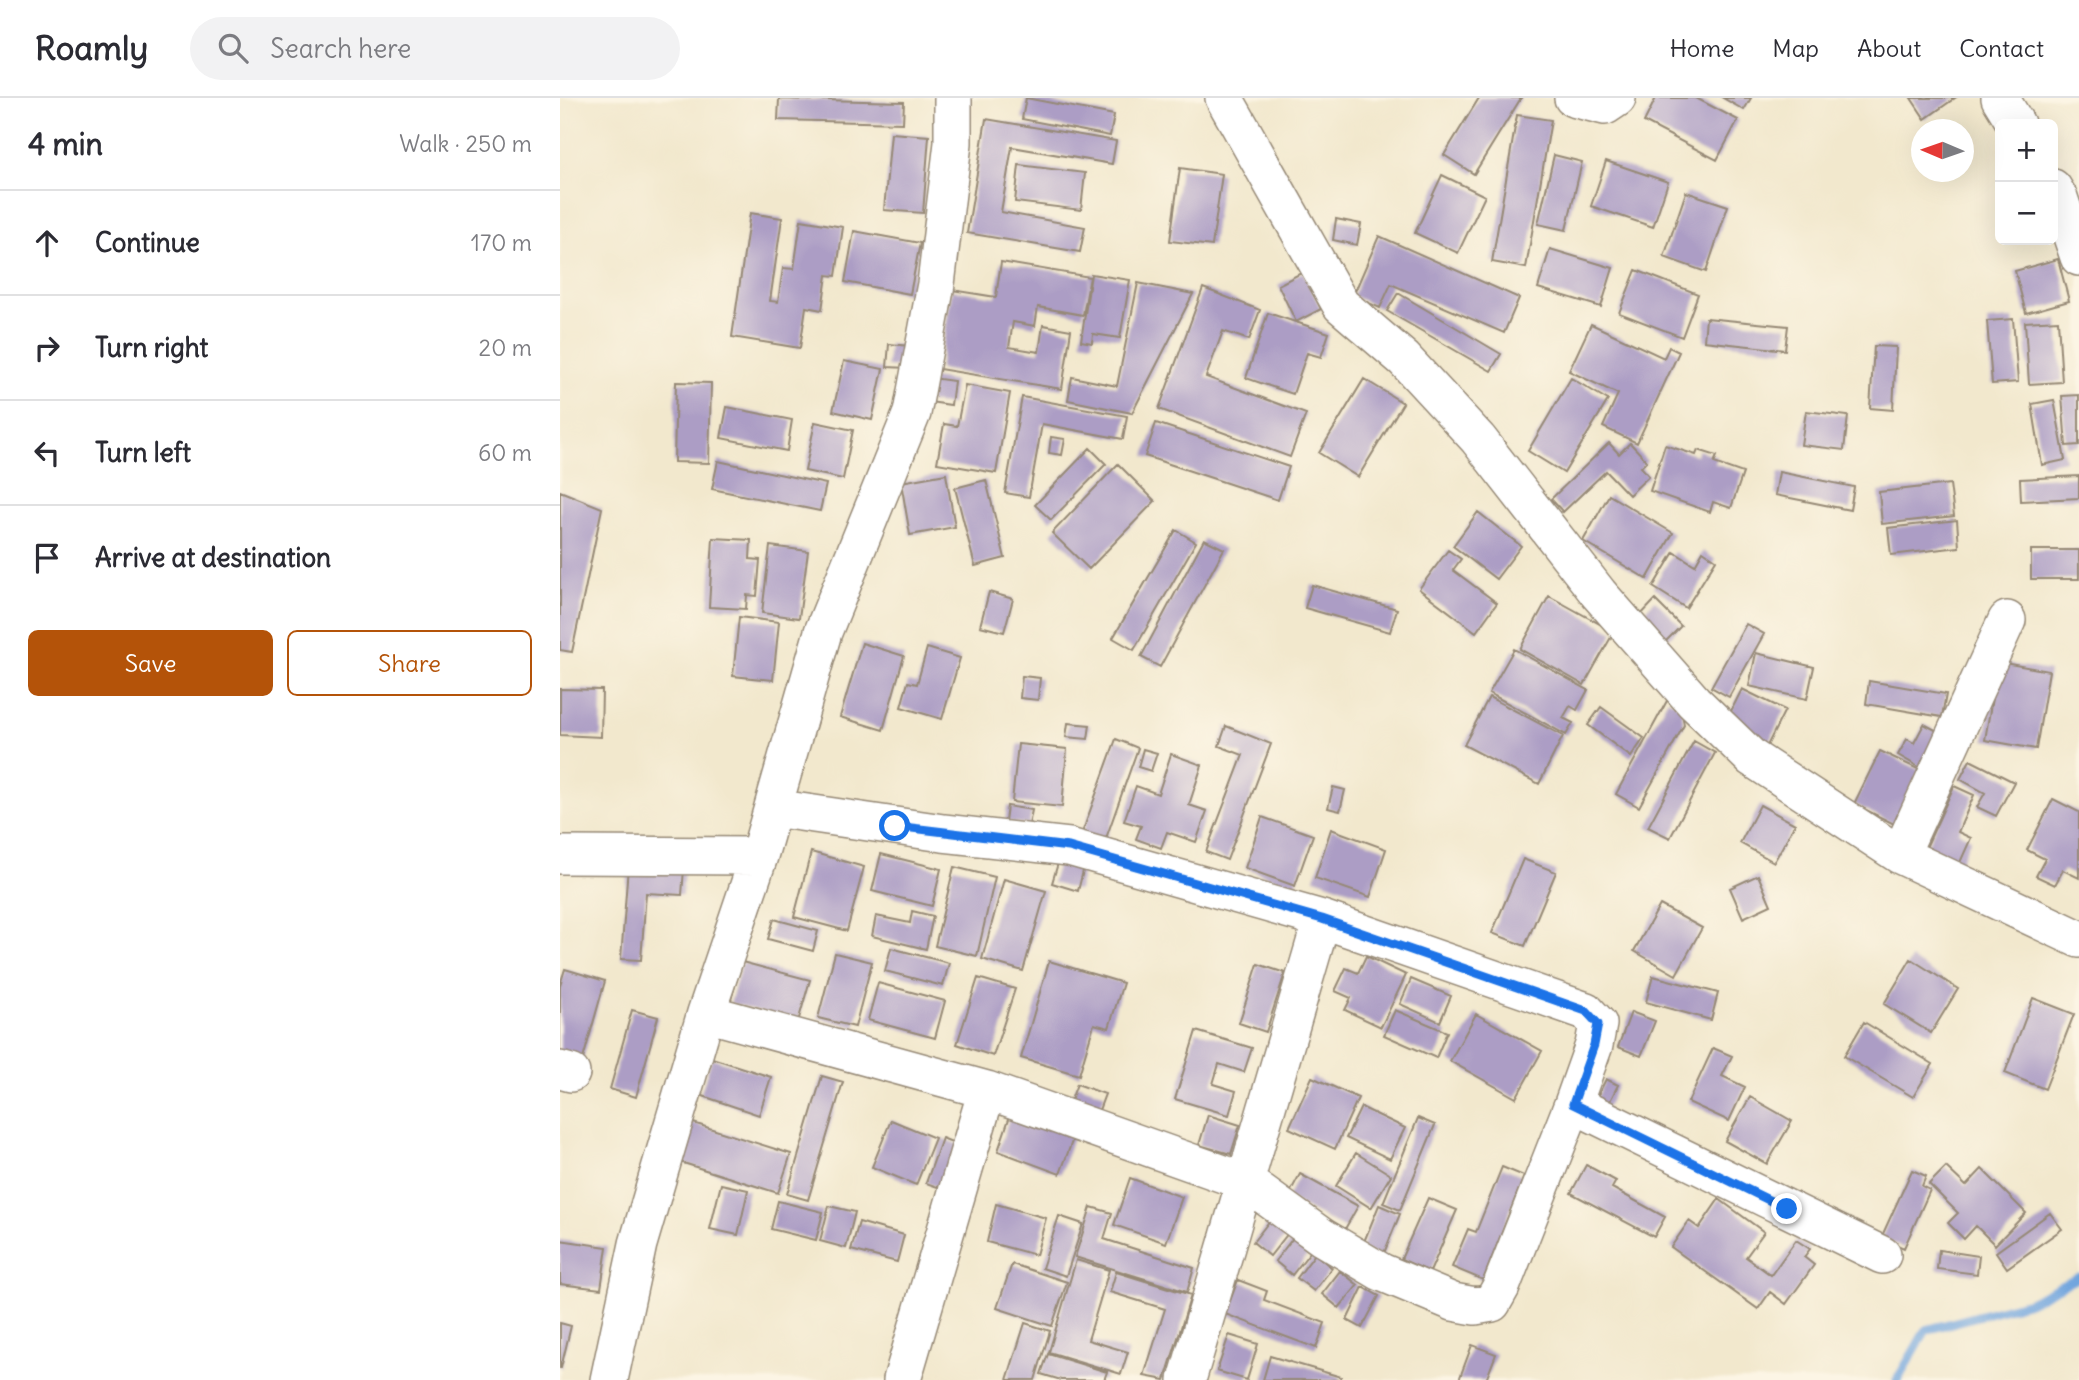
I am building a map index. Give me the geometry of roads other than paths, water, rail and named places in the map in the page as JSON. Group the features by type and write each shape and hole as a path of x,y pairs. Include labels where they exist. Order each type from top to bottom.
{"street":[{"path":"608,1380 638,1244 706,1013 759,856 823,632 912,413 936,284 953,143 953,98"},
{"path":"1224,98 1341,305 1404,359 1478,439 1599,594 1694,702 1752,758 1900,855 2079,939"},
{"path":"1573,98 1605,106 1618,98"},
{"path":"2000,98 2013,119"},
{"path":"2058,201 2079,257"},
{"path":"1900,855 2007,620"},
{"path":"706,1013 987,1090 1246,1182 1322,1237 1381,1272 1453,1302 1475,1306 1492,1303 1501,1287 1594,1045 1598,1024 1586,1011 1322,919 1069,847 943,833 773,808"},
{"path":"560,855 759,856"},
{"path":"1187,1380 1322,919"},
{"path":"902,1380 987,1090"},
{"path":"1573,1104 1882,1255"}],"waterway":[{"path":"1897,1380 1926,1330 2029,1302 2079,1277"}]}
